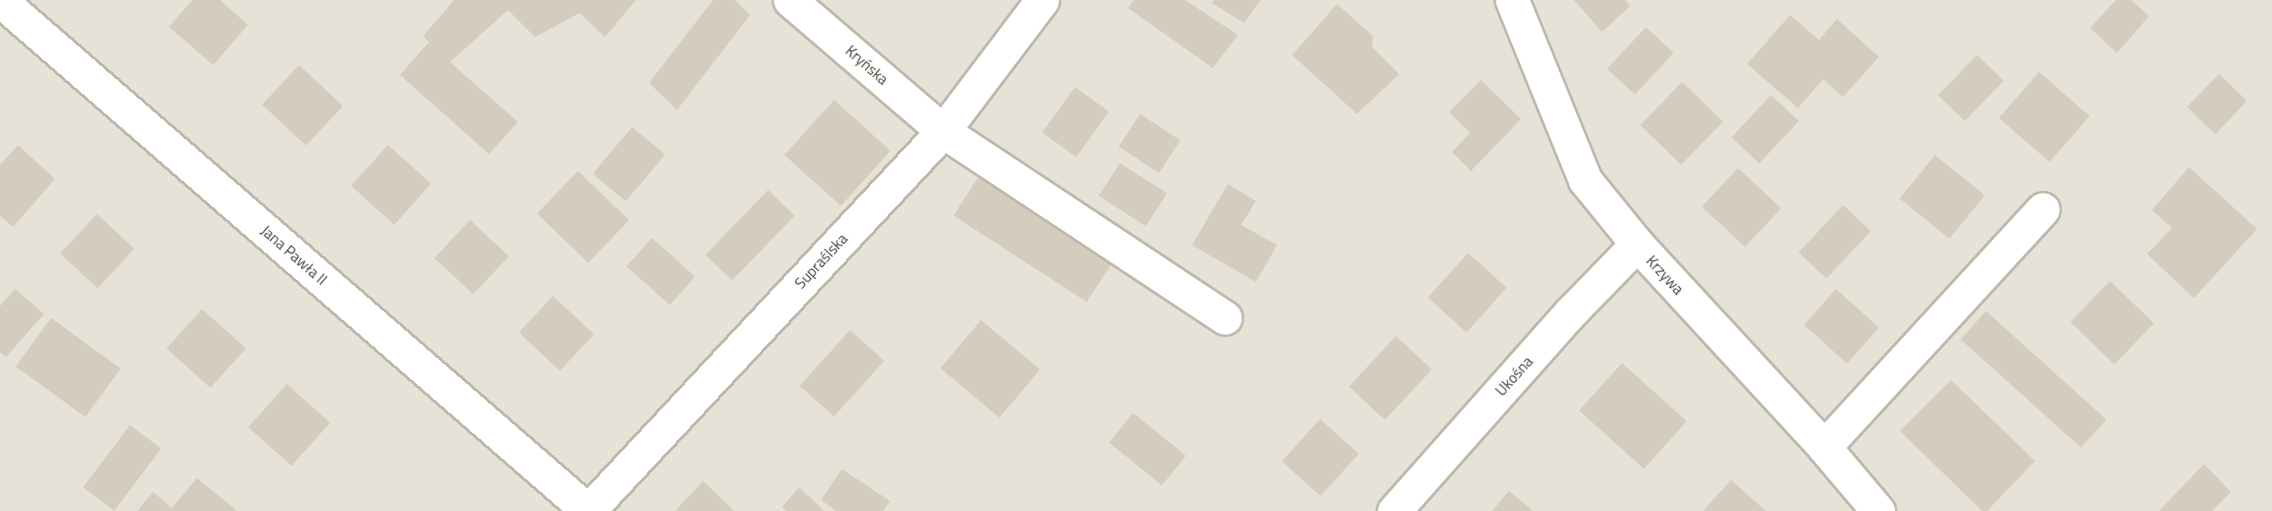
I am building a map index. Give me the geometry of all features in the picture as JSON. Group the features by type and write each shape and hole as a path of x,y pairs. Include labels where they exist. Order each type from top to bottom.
{"street":[{"name":"Jana Pawła II","path":"0,0 588,511"},
{"name":"Kryńska","path":"790,0 943,131 1225,318"},
{"name":"Supraślska","path":"588,511 943,131 1042,0"},
{"name":"Krzywa","path":"1512,0 1585,180 1637,244 1824,447 1878,511"},
{"path":"1824,447 2043,209"},
{"name":"Ukośna","path":"1394,511 1570,313 1637,244"}],"shaded area":[{"path":"0,0 2272,0 2272,511 0,511"}],"building":[{"path":"192,0 220,0 248,25 213,65 169,27"},
{"path":"454,0 636,0 605,37 580,13 535,37 508,10 450,62 518,122 489,154 400,75 429,42 423,36"},
{"path":"713,0 735,0 750,15 677,110 649,83"},
{"path":"1134,0 1185,0 1238,35 1213,68 1128,8"},
{"path":"1214,0 1261,0 1244,23 1212,3"},
{"path":"1574,0 1625,0 1630,6 1602,32"},
{"path":"2116,0 2131,0 2149,16 2117,53 2090,28"},
{"path":"1337,4 1373,36 1372,47 1399,74 1357,114 1292,55"},
{"path":"1790,15 1819,40 1837,19 1879,57 1843,97 1823,79 1798,108 1747,64"},
{"path":"1646,27 1674,53 1635,95 1607,69"},
{"path":"1977,55 2004,81 1965,121 1938,95"},
{"path":"299,65 343,106 306,145 262,104"},
{"path":"2039,72 2090,116 2050,162 1999,118"},
{"path":"2219,74 2247,101 2215,134 2187,107"},
{"path":"1481,80 1521,119 1471,171 1452,152 1470,133 1449,112"},
{"path":"1682,82 1723,122 1681,165 1640,125"},
{"path":"1075,87 1109,112 1076,157 1042,132"},
{"path":"1771,95 1799,121 1759,163 1731,137"},
{"path":"834,100 890,151 841,206 784,155"},
{"path":"1140,114 1180,140 1159,173 1119,147"},
{"path":"632,127 665,155 626,201 593,174"},
{"path":"18,145 55,179 13,227 0,216 0,165"},
{"path":"388,145 431,184 394,225 351,186"},
{"path":"1935,155 1985,195 1949,239 1900,199"},
{"path":"1120,163 1167,193 1146,226 1099,196"},
{"path":"2189,167 2257,229 2194,298 2147,254 2172,228 2152,210"},
{"path":"1738,168 1781,208 1745,247 1702,207"},
{"path":"578,171 629,220 588,263 537,213"},
{"path":"979,176 1112,263 1087,302 953,215"},
{"path":"1228,184 1256,201 1241,225 1277,245 1256,282 1192,245"},
{"path":"768,190 795,216 732,280 705,255"},
{"path":"1843,205 1871,231 1826,278 1799,253"},
{"path":"97,214 134,249 97,288 60,253"},
{"path":"470,220 509,256 473,294 435,258"},
{"path":"652,238 695,277 670,305 627,266"},
{"path":"1468,253 1507,288 1466,332 1428,298"},
{"path":"2110,281 2154,323 2114,364 2070,322"},
{"path":"15,289 44,314 6,357 0,352 0,306"},
{"path":"1836,289 1879,328 1847,363 1804,325"},
{"path":"553,296 594,334 560,371 519,333"},
{"path":"202,309 246,348 210,388 167,348"},
{"path":"1986,311 2106,419 2081,448 1961,339"},
{"path":"51,318 121,369 85,417 16,367"},
{"path":"981,320 1040,369 999,418 941,368"},
{"path":"850,330 884,361 834,417 800,386"},
{"path":"1396,336 1432,369 1385,420 1349,386"},
{"path":"1622,363 1687,421 1644,469 1579,411"},
{"path":"1951,380 2035,461 1987,511 1982,511 1900,431"},
{"path":"287,384 330,423 291,466 248,427"},
{"path":"1133,413 1186,456 1162,485 1109,443"},
{"path":"1320,419 1359,454 1321,496 1282,461"},
{"path":"130,425 161,448 114,511 83,487"},
{"path":"2204,464 2231,492 2212,511 2159,511"},
{"path":"842,469 890,501 883,511 836,511 821,500"},
{"path":"197,478 237,511 137,511 153,492 172,508"},
{"path":"1731,480 1766,511 1703,511"},
{"path":"703,481 734,511 675,511"},
{"path":"799,487 824,511 786,511 782,507"},
{"path":"1509,491 1533,511 1492,511"}]}
